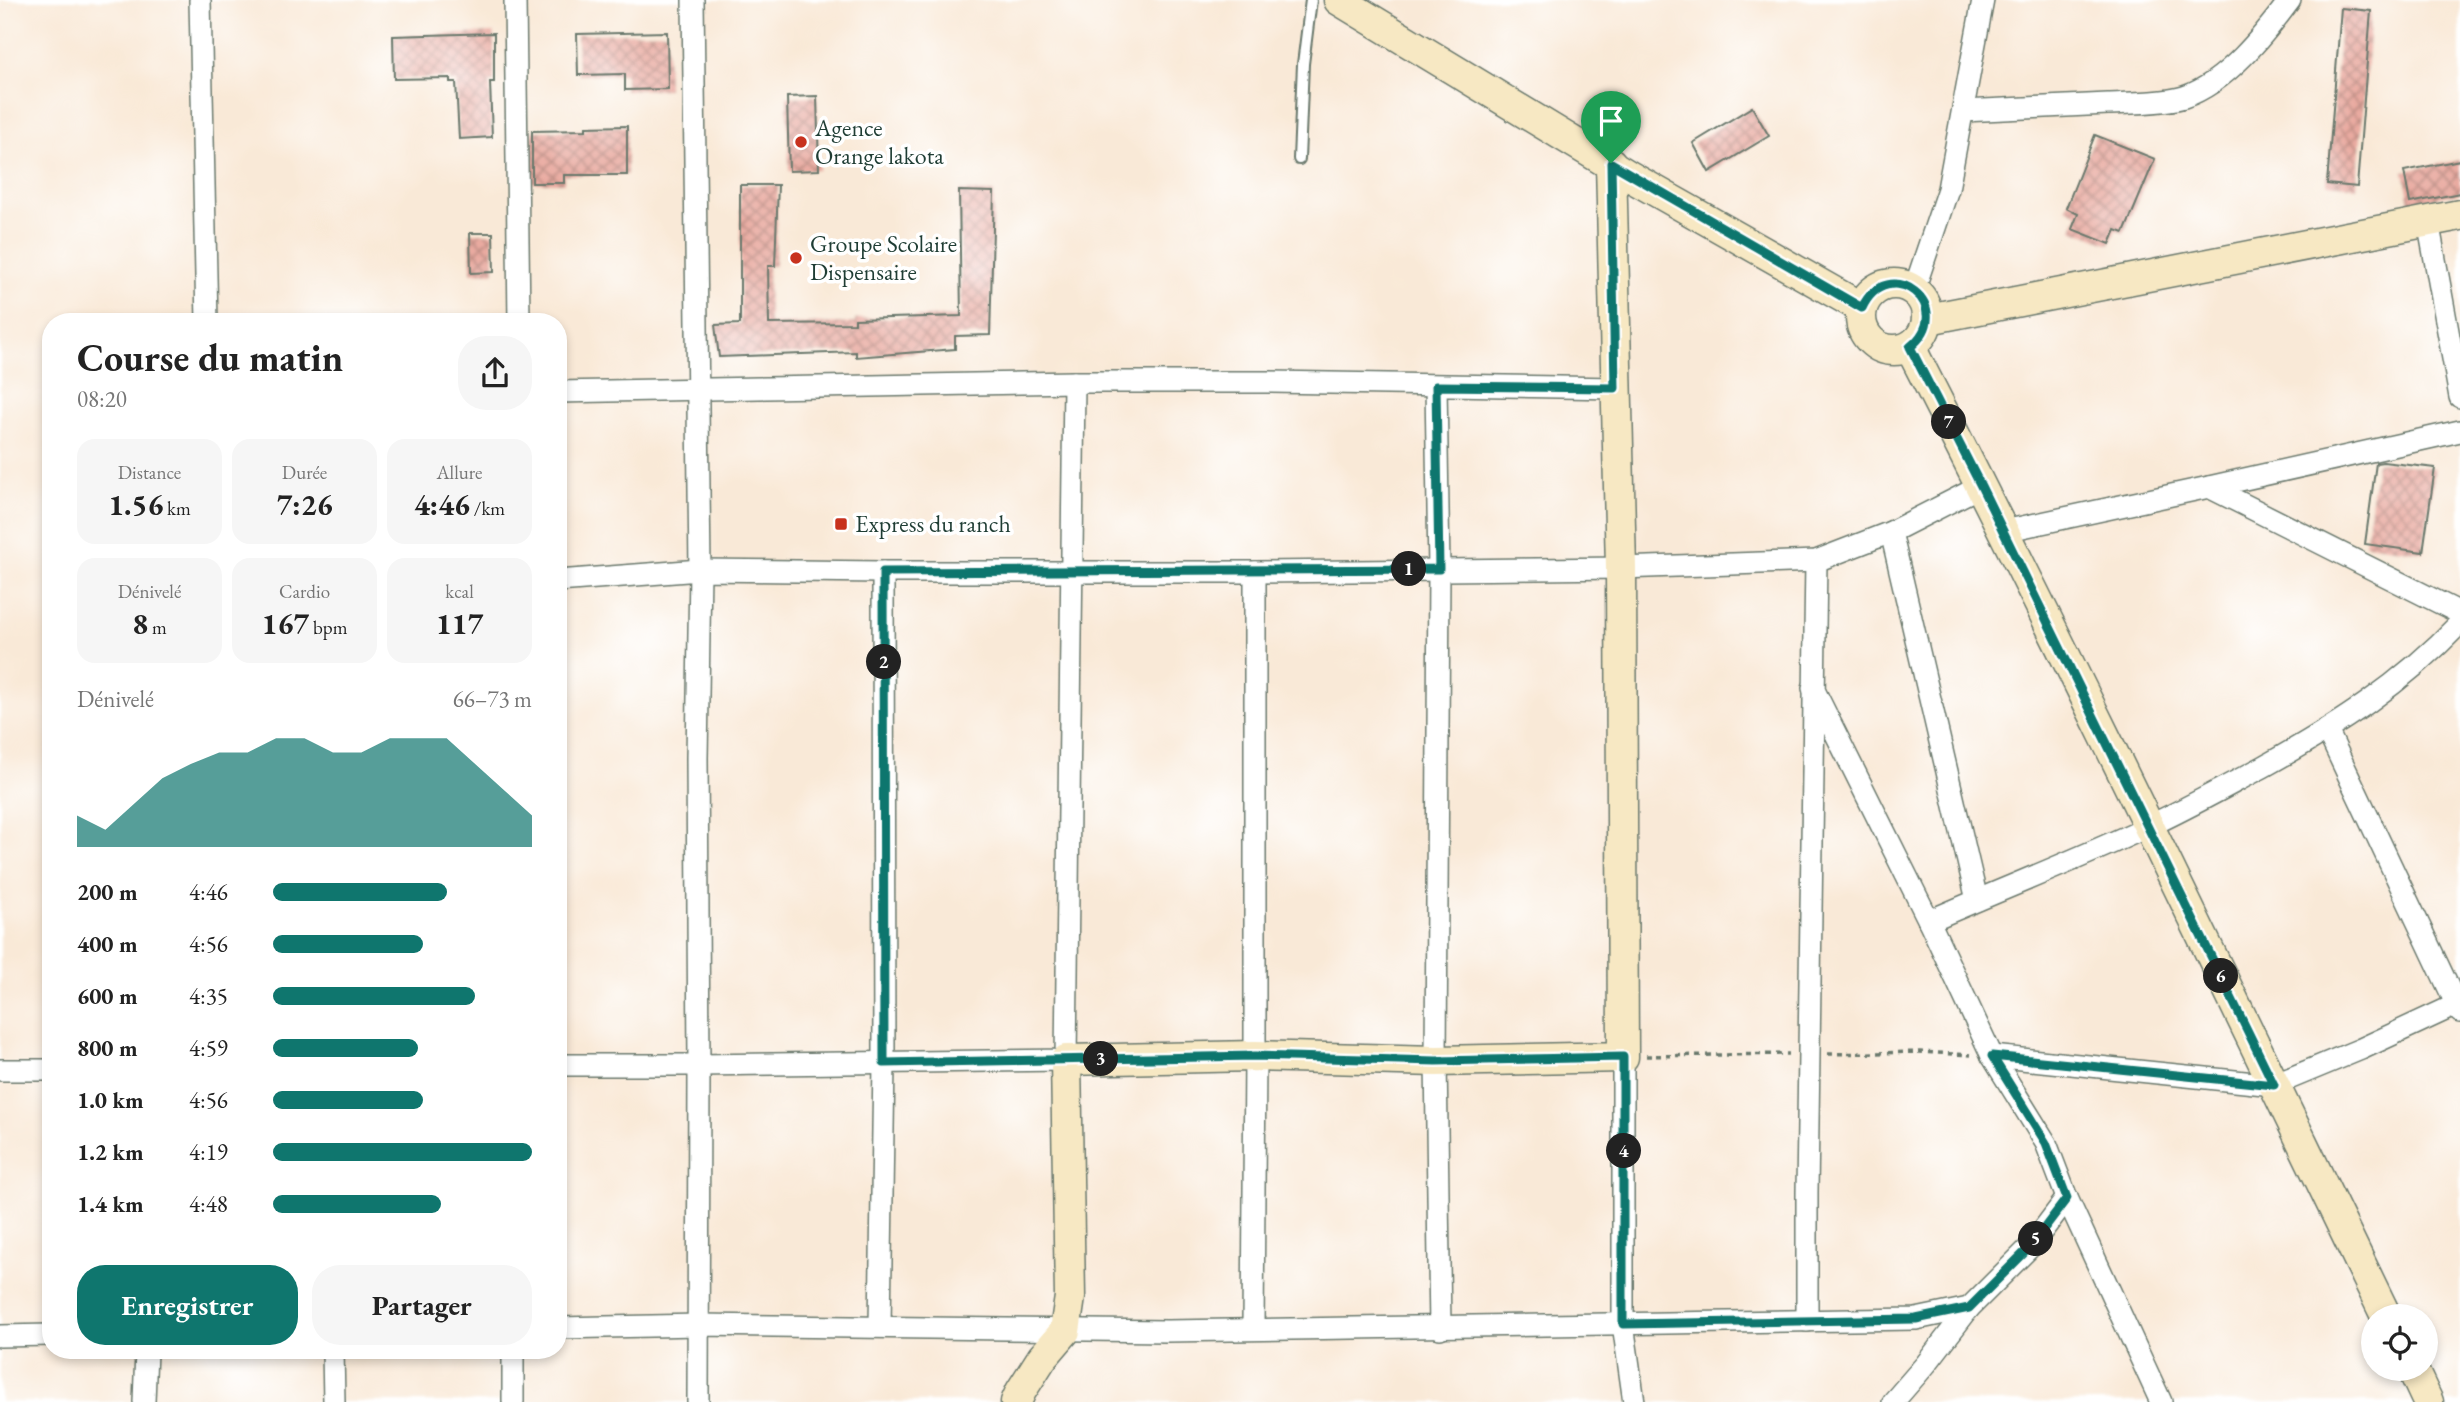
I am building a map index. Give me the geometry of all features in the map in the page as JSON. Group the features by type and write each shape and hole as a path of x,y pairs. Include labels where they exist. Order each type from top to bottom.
{"main road":[{"path":"1339,0 1611,163 1862,308"},
{"path":"1016,1402 1042,1358 1065,1331 1070,1297 1066,1060 1255,1056 1436,1061 1623,1057 1621,568 1611,163"},
{"path":"1928,319 2460,215"},
{"path":"1898,284 1914,290 1925,303 1928,319 1919,340 1910,347 1891,351 1873,344 1862,328 1862,308 1866,299 1880,287 1898,284"},
{"path":"1910,347 2004,531 2380,1304"},
{"path":"2418,1381 2428,1402"}],"street":[{"path":"200,0 207,313"},
{"path":"515,0 519,313"},
{"path":"693,0 700,570 697,758 698,1402"},
{"path":"1914,290 1948,189 1983,0"},
{"path":"1963,111 2183,97 2215,80 2246,53 2290,0"},
{"path":"2428,221 2460,397"},
{"path":"567,1065 1066,1060 1074,382"},
{"path":"567,392 1074,382 1271,382 1615,388"},
{"path":"1436,386 1439,569 1436,1061 1440,1328"},
{"path":"2004,531 2460,431"},
{"path":"567,580 700,570 1255,572 1621,568 1816,561 1891,532 1981,486"},
{"path":"2209,487 2460,613"},
{"path":"1891,532 1977,900"},
{"path":"1807,1321 1816,561"},
{"path":"880,1326 884,1063 883,572"},
{"path":"1253,1329 1255,572"},
{"path":"1929,921 2149,827 2327,730 2394,685 2460,623"},
{"path":"1813,688 1929,921 1992,1056 2046,1143 2067,1198 2161,1402"},
{"path":"1992,1056 2274,1085 2459,1007 2327,730"},
{"path":"1623,1057 1623,1324 1634,1402"},
{"path":"0,1070 42,1070"},
{"path":"1893,1402 1927,1364 1969,1308 2030,1247 2067,1198"},
{"path":"567,1328 880,1326 1065,1331 1440,1328 1916,1319 1969,1308"},
{"path":"0,1336 42,1335"},
{"path":"144,1402 146,1359"},
{"path":"333,1359 334,1402"},
{"path":"513,1359 513,1402"}],"lane":[{"path":"1299,159 1303,64 1311,0"}],"building":[{"path":"2341,8 2371,11 2357,187 2327,184"},
{"path":"667,32 668,89 625,90 625,74 578,75 577,34"},
{"path":"494,33 494,82 490,82 492,137 459,139 456,82 450,82 450,78 394,79 393,36"},
{"path":"817,96 819,170 789,171 787,97"},
{"path":"1752,107 1769,136 1709,172 1693,143"},
{"path":"627,126 627,175 564,175 564,183 532,183 532,131"},
{"path":"2095,135 2155,159 2124,233 2116,230 2110,244 2072,229 2078,214 2066,208"},
{"path":"2460,160 2460,193 2410,203 2404,171"},
{"path":"740,185 778,185 775,266 768,266 769,324 855,323 855,319 961,316 959,191 994,192 990,335 955,336 955,349 856,357 856,352 719,357 715,325 740,324"},
{"path":"470,233 493,233 494,272 471,273"},
{"path":"2376,463 2435,468 2423,552 2365,544"}],"place":[{"name":"Agence Orange lakota","path":"801,142"},
{"name":"Groupe Scolaire Dispensaire","path":"796,258"},
{"name":"Express du ranch","path":"841,524"}],"route":[{"path":"1611,163 1631,177 1862,308 1872,292 1889,284 1906,286 1920,296 1925,303 1928,319 1919,340 1910,347 1981,486 2274,1085 1992,1056 2046,1143 2067,1198 2030,1247 1969,1308 1916,1319 1858,1322 1623,1324 1623,1057 1436,1061 1255,1056 884,1063 883,572 1439,569 1436,386 1615,388 1611,163"}]}
